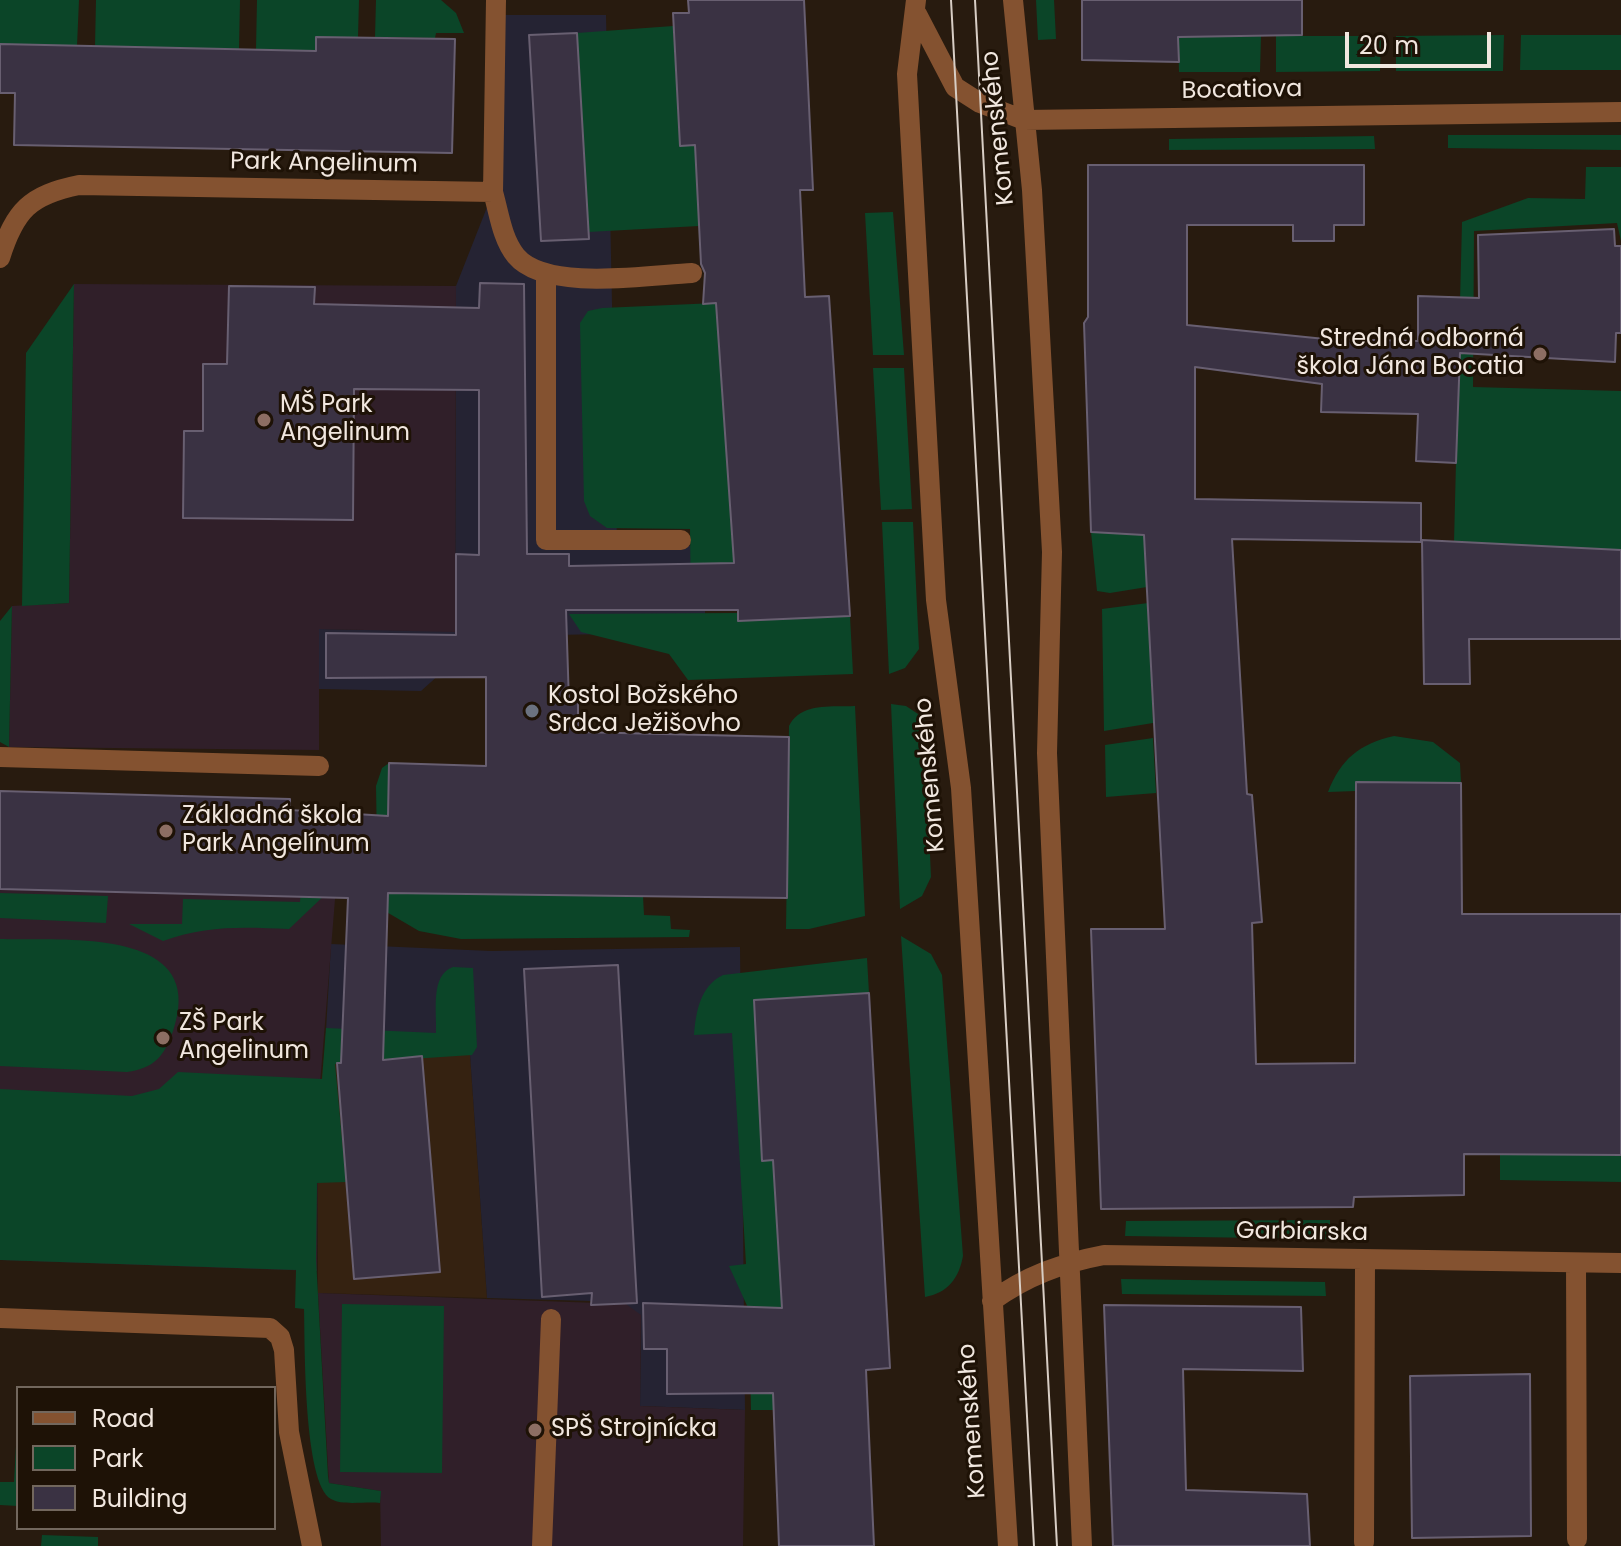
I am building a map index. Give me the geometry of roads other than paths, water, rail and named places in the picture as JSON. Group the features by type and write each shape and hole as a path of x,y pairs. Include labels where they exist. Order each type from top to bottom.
{"street":[{"path":"496,0 493,192 504,235 516,256 532,269 586,278 692,273"},
{"name":"Komenského","path":"1013,0 1032,190 1052,552 1047,753 1067,1263 1082,1546"},
{"name":"Komenského","path":"916,7 907,74 934,578 961,788 1008,1546"},
{"name":"Bocatiova","path":"916,7 955,87 980,103 1024,120 1621,112"},
{"name":"Park Angelinum","path":"0,258 9,229 24,207 48,191 79,185 493,192"},
{"path":"546,273 546,540 681,540"},
{"path":"0,757 319,766"},
{"name":"Garbiarska","path":"992,1301 1020,1281 1067,1263 1104,1255 1621,1263"},
{"path":"1364,1542 1365,1261"},
{"path":"1576,1263 1577,1539"},
{"path":"0,1318 270,1328 280,1337 284,1350 289,1432 312,1546"},
{"path":"542,1546 551,1319"}],"tram line":[{"path":"951,0 1034,1546"},
{"path":"975,0 1057,1546"}],"place":[{"name":"Stredná odborná škola Jána Bocatia","path":"1540,354"},
{"name":"MŠ Park Angelinum","path":"264,420"},
{"name":"Kostol Božského Srdca Ježišovho","path":"532,711"},
{"name":"Základná škola Park Angelínum","path":"166,831"},
{"name":"ZŠ Park Angelinum","path":"163,1038"},
{"name":"SPŠ Strojnícka","path":"535,1430"}]}
